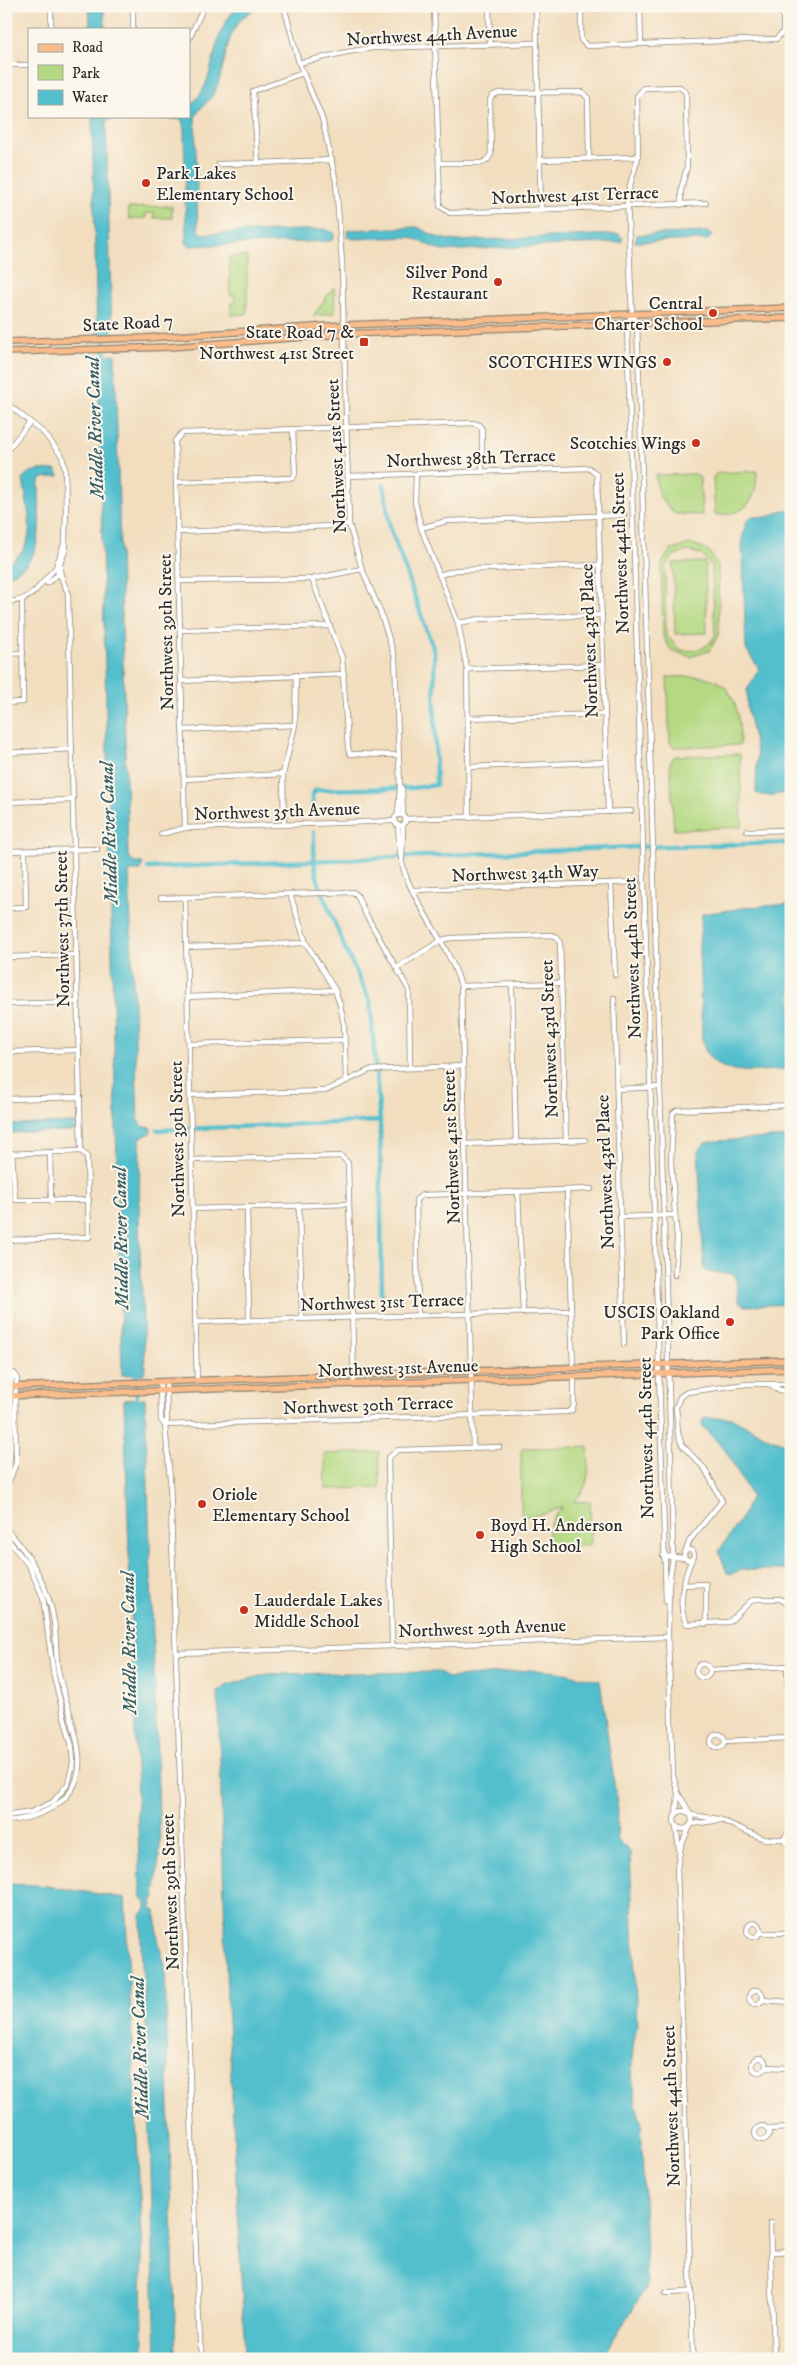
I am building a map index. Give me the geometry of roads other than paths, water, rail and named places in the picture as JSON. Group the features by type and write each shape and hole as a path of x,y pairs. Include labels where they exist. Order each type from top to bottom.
{"main road":[{"name":"State Road 7","path":"6,342 114,340 344,325 791,308"},
{"path":"490,329 501,323 528,318"},
{"name":"State Road 7","path":"6,352 95,350 208,344 344,334 791,318"},
{"path":"460,330 478,326 487,320"},
{"path":"208,344 211,339 221,333"},
{"name":"Northwest 31st Avenue","path":"8,1387 791,1360"},
{"name":"Northwest 31st Avenue","path":"7,1396 574,1378 791,1369"}],"street":[{"path":"51,6 51,28"},
{"path":"133,6 133,28"},
{"name":"Northwest 41st Street","path":"284,6 299,63 322,118 332,160 339,213 350,524 362,569 381,614 395,658 402,816"},
{"path":"434,6 439,163 482,163 488,159 491,154 490,100 492,96 498,93 582,92 585,94 588,98 590,159"},
{"path":"489,6 490,44"},
{"path":"536,6 541,210"},
{"path":"674,6 581,8 581,40 587,46 779,38 783,29 783,6"},
{"path":"190,37 202,7"},
{"path":"640,7 641,43"},
{"name":"Northwest 44th Avenue","path":"299,63 373,48 537,43"},
{"path":"6,65 28,64"},
{"path":"258,163 253,91 303,74"},
{"path":"632,314 627,206 629,187 638,157 637,96 639,91 644,88 680,87 684,90 687,167 681,190 681,205"},
{"path":"540,160 638,157"},
{"path":"219,164 332,160"},
{"name":"Northwest 41st Terrace","path":"439,163 440,206 450,213 706,203"},
{"name":"Northwest 44th Street","path":"632,314 637,324 673,1556 669,1585 668,1637"},
{"name":"Northwest 44th Street","path":"632,314 627,324 655,1288 659,1366 663,1556 673,1774 678,1793 690,1814"},
{"name":"Northwest 37th Street","path":"6,403 44,433 62,456 65,469 66,552 58,566 68,593 81,1151 87,1156 89,1200 89,1237 6,1240"},
{"path":"6,452 30,422"},
{"path":"176,482 293,478 295,474 293,431 347,428 479,425 482,429 482,470"},
{"name":"Northwest 39th Street","path":"185,828 176,441 182,433 293,431"},
{"name":"Northwest 38th Terrace","path":"348,476 482,470 589,468 594,471"},
{"name":"Northwest 43rd Place","path":"594,471 597,475 608,812"},
{"path":"416,474 415,502 421,528 458,623 467,669 469,818"},
{"path":"421,528 447,521 624,515"},
{"path":"178,532 350,524"},
{"path":"440,575 457,570 600,565"},
{"path":"36,590 58,566"},
{"path":"179,581 312,579 362,569"},
{"path":"6,602 22,601 59,573"},
{"path":"312,579 342,658 350,754 398,755"},
{"path":"6,703 24,702 22,601"},
{"path":"458,623 480,619 602,615"},
{"path":"180,630 330,626"},
{"path":"6,654 23,653"},
{"path":"467,669 603,665"},
{"path":"181,681 344,674"},
{"path":"284,824 283,774 295,726 296,676"},
{"path":"468,718 605,714"},
{"path":"182,730 295,726"},
{"path":"6,753 72,749"},
{"path":"469,767 606,762"},
{"path":"184,779 283,774"},
{"path":"6,802 73,800"},
{"path":"402,816 469,818 631,811"},
{"path":"398,824 402,816"},
{"path":"398,824 402,816"},
{"name":"Northwest 35th Avenue","path":"161,834 185,828 284,824 398,824"},
{"name":"Northwest 41st Street","path":"398,824 402,860 407,878 454,963 461,986 473,1447"},
{"path":"747,832 791,830"},
{"path":"6,851 97,849"},
{"path":"6,908 26,907 25,851"},
{"name":"Northwest 34th Way","path":"413,890 637,882"},
{"path":"611,884 615,975"},
{"path":"643,885 653,884"},
{"path":"161,898 353,892 357,895 365,913 409,990 410,1067"},
{"path":"290,894 306,943 335,990 344,1024 346,1079"},
{"name":"Northwest 39th Street","path":"185,898 197,1380"},
{"name":"Northwest 43rd Street","path":"442,940 552,935 557,937 560,942 566,1141"},
{"path":"398,968 442,940"},
{"path":"186,947 306,943"},
{"path":"6,957 77,955"},
{"path":"461,986 512,986 561,983"},
{"path":"512,986 516,1142"},
{"path":"188,997 335,990"},
{"name":"Northwest 43rd Place","path":"614,998 624,1344"},
{"path":"6,1004 78,1002"},
{"path":"189,1044 344,1040"},
{"path":"6,1052 79,1050"},
{"path":"190,1095 325,1090 346,1079 370,1070 463,1066"},
{"path":"617,1089 659,1087"},
{"path":"6,1099 80,1097"},
{"path":"675,1275 675,1215 671,1162 672,1113 677,1110 791,1105"},
{"path":"465,1144 585,1140"},
{"path":"6,1154 81,1151"},
{"path":"50,1152 51,1201"},
{"path":"12,1153 15,1200 89,1200"},
{"path":"191,1160 341,1156 345,1158 348,1163 354,1384"},
{"path":"418,1315 416,1200 418,1197 591,1189"},
{"path":"567,1190 573,1368"},
{"path":"518,1192 523,1313"},
{"path":"193,1209 348,1204"},
{"path":"299,1206 302,1319"},
{"path":"247,1208 249,1320"},
{"path":"620,1217 675,1215"},
{"path":"655,1288 665,1287"},
{"name":"Northwest 31st Terrace","path":"195,1322 571,1311"},
{"path":"6,1473 10,1456 7,1396 8,1387 14,1372 17,1378 15,1396 16,1463 6,1489"},
{"name":"Northwest 30th Terrace","path":"165,1425 567,1412 572,1410 574,1404 574,1378"},
{"name":"Northwest 39th Street","path":"163,1381 164,1391 161,1420 165,1425 170,1479 200,2343 204,2359"},
{"path":"768,1384 780,1390 791,1392"},
{"path":"791,1384 728,1386 687,1392 680,1397 676,1407 678,1433 682,1445 705,1469 722,1501 690,1540 686,1560 687,1572 683,1585 684,1618 687,1624 729,1622 751,1601 758,1599 780,1599 791,1605"},
{"path":"392,1644 388,1458 398,1450 498,1447"},
{"path":"6,1529 32,1563 48,1596 54,1622 59,1675 79,1760 72,1787 51,1810 28,1819 6,1822"},
{"path":"6,1537 29,1566 43,1597 54,1678 72,1747 73,1763 68,1784 53,1802 31,1812 6,1816"},
{"path":"673,1556 679,1552 687,1551 694,1554 686,1560"},
{"path":"663,1556 673,1556 686,1560"},
{"path":"683,1585 706,1584 706,1624"},
{"name":"Northwest 29th Avenue","path":"177,1653 392,1644 668,1637"},
{"path":"710,1670 789,1666 791,1777"},
{"path":"725,1741 790,1738"},
{"name":"Northwest 44th Street","path":"676,1814 678,1793"},
{"path":"721,1820 691,1825 683,1830 676,1826 674,1822 676,1814 681,1811 721,1820 764,1839 785,1839 791,1832"},
{"path":"690,1814 691,1825"},
{"path":"706,1816 706,1822"},
{"name":"Northwest 44th Street","path":"679,1853 691,1825"},
{"name":"Northwest 44th Street","path":"676,1826 679,1853 677,1878 693,2359"},
{"path":"785,1839 791,1847"},
{"path":"761,1933 791,1933"},
{"path":"762,2000 791,2002"},
{"path":"766,2067 791,2068"},
{"path":"768,2129 791,2128"},
{"path":"770,2223 774,2359"},
{"path":"771,2252 791,2252"},
{"path":"666,2293 691,2292"}],"water":[{"path":"89,6 104,6 105,28 90,28"},
{"path":"240,6 261,6 248,13 233,32 215,91 195,118 198,230 201,234 325,229 334,233 334,239 330,241 190,246 186,243 184,131 182,119 118,118 190,118 190,104 199,96 205,85 217,43 229,17"},
{"path":"92,118 118,118 106,121 112,334 97,335"},
{"path":"417,227 439,238 457,241 619,234 622,237 622,242 442,251 410,237 354,239 347,237 348,230"},
{"path":"708,232 712,235 708,240 635,242 637,235"},
{"path":"115,354 128,855 134,863 143,863 140,871 129,871 138,1120 142,1126 151,1128 151,1133 140,1138 139,1225 145,1368 144,1374 122,1375 98,373 95,355"},
{"path":"56,470 59,476 43,478 39,481 39,523 35,549 29,561 20,570 6,576 6,564 25,547 28,537 29,514 23,478 34,471"},
{"path":"783,510 791,510 791,792 764,796 756,793 757,754 747,707 747,690 759,669 746,649 742,540 746,522 751,517 768,517"},
{"path":"791,904 791,1069 750,1071 724,1067 714,1062 706,1052 702,1038 699,945 702,914 750,907"},
{"path":"75,1123 75,1130 72,1131 6,1133 6,1125"},
{"path":"791,1137 791,1304 745,1306 739,1302 735,1274 707,1272 704,1269 698,1151 705,1143 714,1141"},
{"path":"145,1398 160,1846 152,1908 156,1911 158,1940 165,1966 176,2359 156,2359 148,2058 141,1947 141,1915 146,1909 146,1903 142,1899 140,1886 124,1400"},
{"path":"732,1418 773,1440 791,1444 791,1570 741,1570 731,1574 727,1573 719,1551 743,1515 751,1496 726,1451 702,1426 703,1419"},
{"path":"530,1670 560,1672 600,1681 618,1811 617,1839 630,1852 637,2027 634,2038 632,2074 635,2098 641,2121 647,2286 602,2359 251,2359 245,2353 227,2001 218,1692 228,1685 267,1674 440,1672 448,1678"},
{"path":"6,1884 39,1885 125,1898 142,2238 143,2359 6,2359"}],"waterway":[{"name":"Middle River Canal","path":"104,330 105,360"},
{"path":"313,813 312,795 316,790 412,788 436,785 434,651 390,527 384,485"},
{"path":"157,1130 380,1121 370,1001 344,946 319,884 314,862 314,832"},
{"path":"148,868 634,847 791,843"},
{"path":"380,1121 382,1297"},
{"name":"Middle River Canal","path":"136,1369 137,1404"}],"place":[{"name":"Park Lakes Elementary School","path":"146,183"},
{"name":"Silver Pond Restaurant","path":"498,282"},
{"name":"Central Charter School","path":"713,313"},
{"name":"State Road 7 & Northwest 41st Street","path":"364,342"},
{"name":"SCOTCHIES WINGS","path":"667,362"},
{"name":"Scotchies Wings","path":"696,443"},
{"name":"USCIS Oakland Park Office","path":"730,1322"},
{"name":"Oriole Elementary School","path":"202,1504"},
{"name":"Boyd H. Anderson High School","path":"480,1535"},
{"name":"Lauderdale Lakes Middle School","path":"244,1610"}]}
